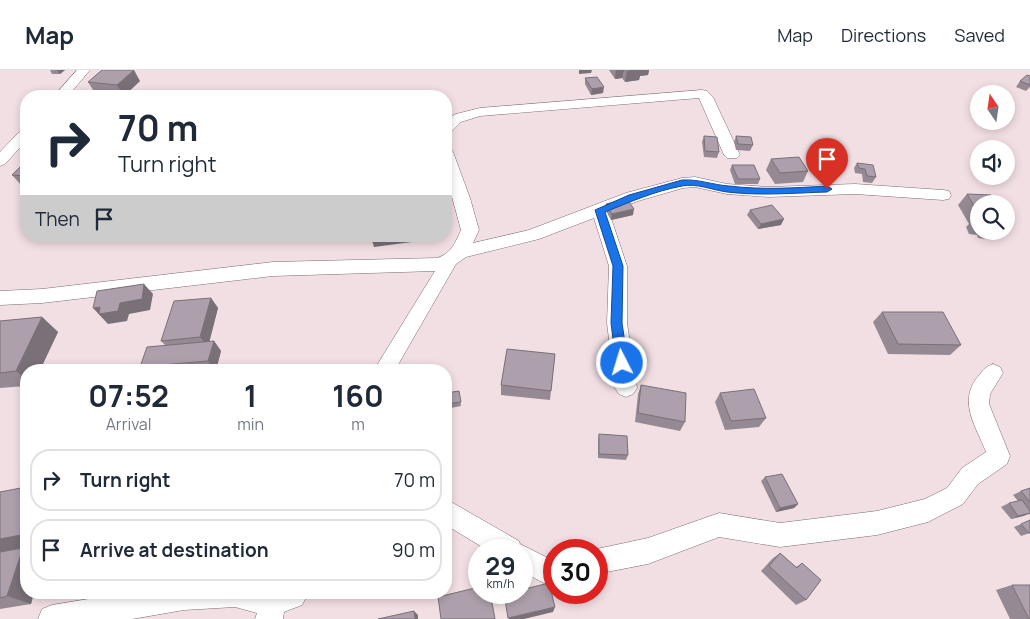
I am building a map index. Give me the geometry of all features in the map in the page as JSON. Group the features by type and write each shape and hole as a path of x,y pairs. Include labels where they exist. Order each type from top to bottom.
{"street":[{"path":"66,90 84,70"},
{"path":"452,122 462,116 480,112 702,94 706,97 732,155"},
{"path":"0,161 20,139"},
{"path":"388,364 418,318 470,230 452,169"},
{"path":"0,298 42,296 273,269 437,264 455,256 533,235 632,197 682,183 695,182 727,189 769,192 854,189 942,195"},
{"path":"600,210 618,266 617,323 626,388"},
{"path":"608,559 648,551 719,525 780,535 877,523 928,510 955,496 970,476 999,456 978,404 980,390 993,373"},
{"path":"452,515 492,539"},
{"path":"52,619 175,599"},
{"path":"255,599 279,605"}],"building":[{"path":"102,70 134,70 117,85 88,82"},
{"path":"1027,75 1030,76 1030,85 1020,81"},
{"path":"597,77 604,87 592,89 585,78"},
{"path":"704,136 717,137 719,152 705,151"},
{"path":"736,136 751,137 753,145 738,144"},
{"path":"799,157 808,171 780,173 771,159"},
{"path":"857,163 873,165 876,177 867,176 865,169 859,168"},
{"path":"732,165 754,165 760,179 738,179"},
{"path":"20,167 20,176 12,175"},
{"path":"967,194 991,195 970,195 970,199"},
{"path":"627,199 634,209 612,214 606,204"},
{"path":"772,205 784,219 761,224 750,210"},
{"path":"144,284 142,299 120,303 118,311 99,314 100,307 93,308 97,291"},
{"path":"211,298 200,337 161,341 174,301"},
{"path":"882,312 943,312 961,345 898,344"},
{"path":"42,317 16,371 0,373 0,321"},
{"path":"214,341 208,361 141,364 147,347"},
{"path":"507,349 555,354 551,391 501,385"},
{"path":"641,385 686,393 685,422 638,413"},
{"path":"754,389 766,418 731,421 720,393"},
{"path":"459,391 461,402 452,403 452,392"},
{"path":"599,434 627,436 628,455 599,454"},
{"path":"782,474 798,504 780,508 765,477"},
{"path":"20,488 20,535 0,539 0,492"},
{"path":"1030,488 1030,502 1021,491"},
{"path":"1022,500 1030,513 1018,516 1009,503"},
{"path":"1030,520 1030,533 1029,533 1021,524"},
{"path":"20,549 20,557 7,596 0,598 0,552"},
{"path":"780,553 797,568 802,563 821,580 806,600 769,566"},
{"path":"543,584 543,604 554,604 555,607 508,618 506,604 533,604 533,587"},
{"path":"1012,585 1030,585 1030,619 1029,619"},
{"path":"468,590 468,604 492,604 495,619 441,619 438,599 452,599 452,594"},
{"path":"414,611 415,619 378,619"}],"route":[{"path":"622,363 617,323 618,266 600,210 632,197 682,183 695,182 727,189 769,192 827,189"}]}
